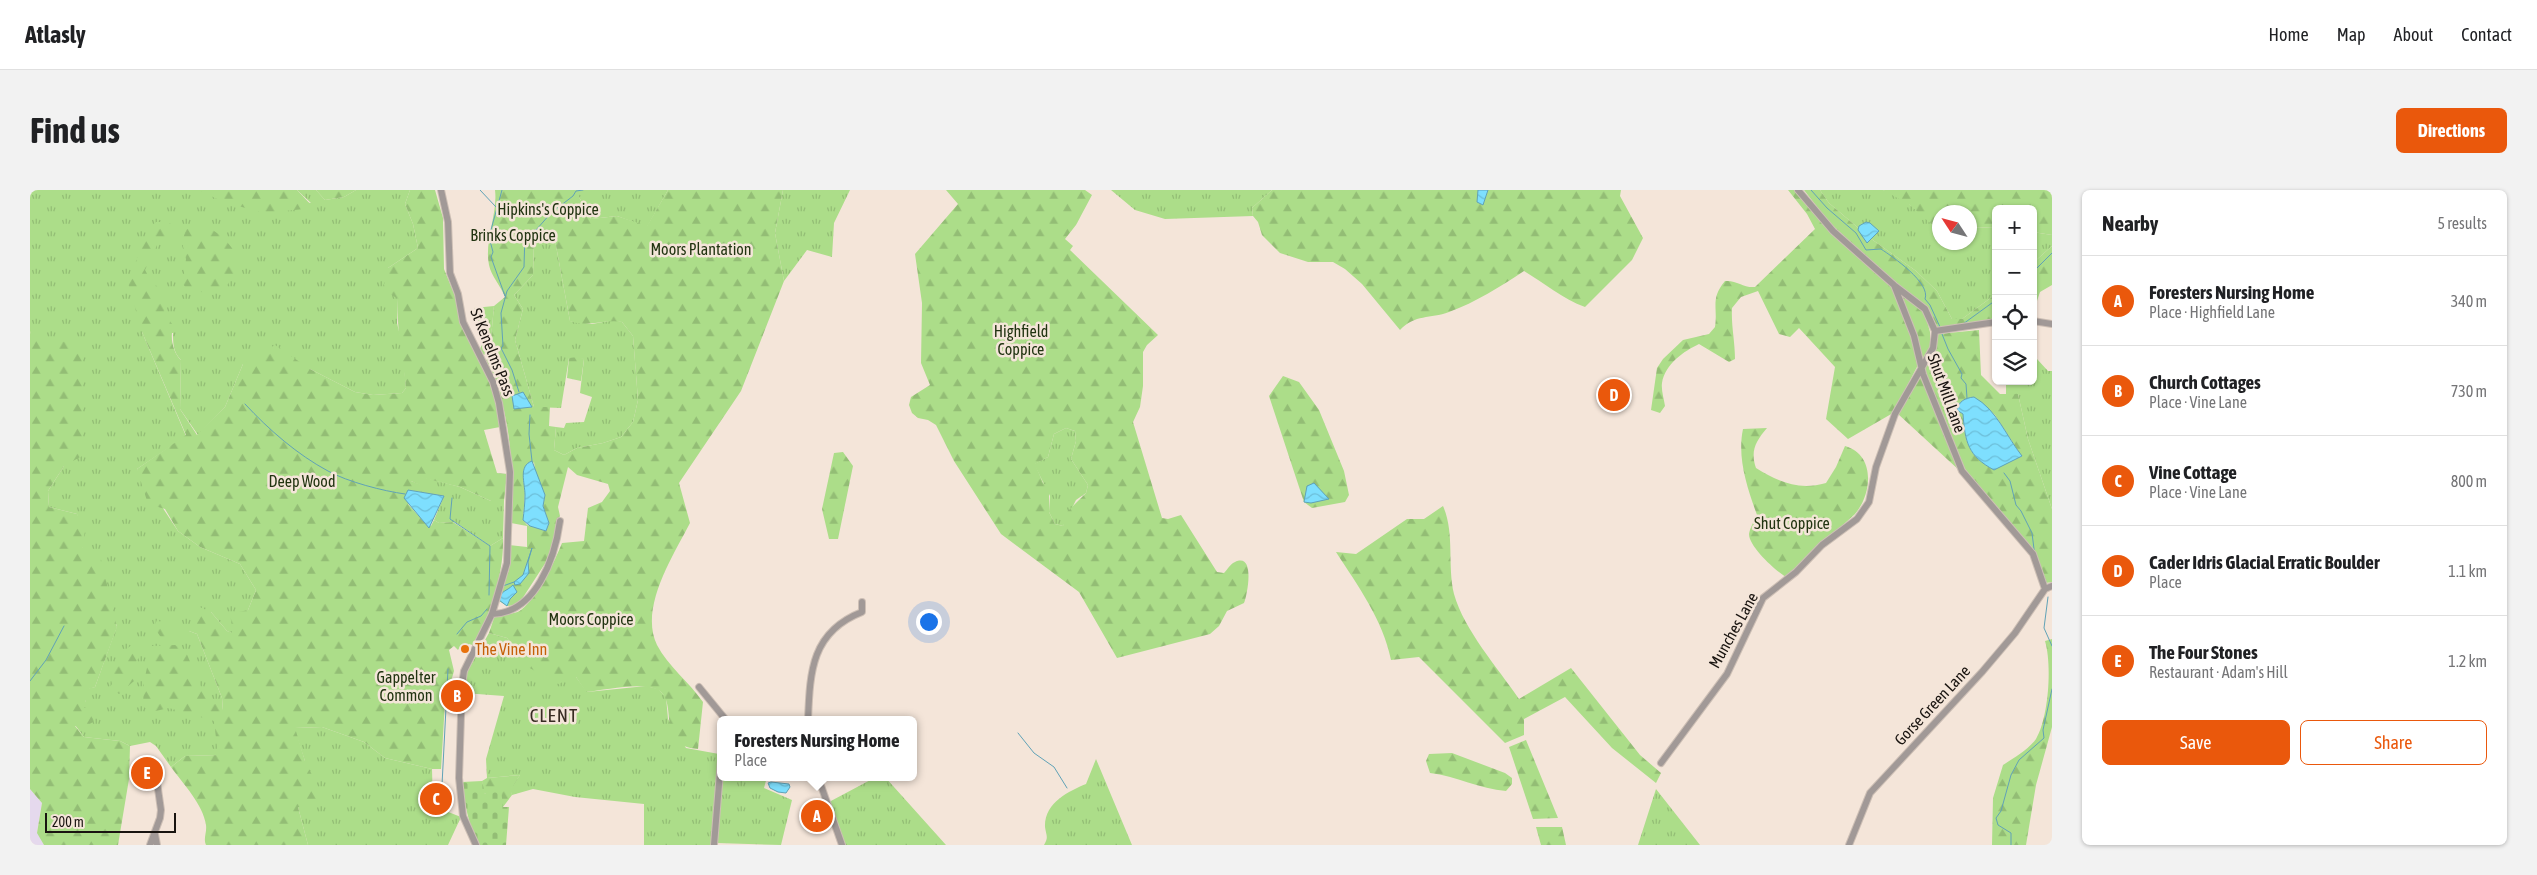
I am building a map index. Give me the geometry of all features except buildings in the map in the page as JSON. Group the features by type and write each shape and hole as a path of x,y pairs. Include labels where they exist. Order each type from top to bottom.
{"street":[{"name":"St Kenelms Pass","path":"441,190 448,222 450,273 458,294 463,322 493,382 504,424 510,472 507,564 492,614 464,671 462,685 459,778 463,816 476,845"},
{"name":"Shut Mill Lane","path":"1798,190 1833,231 1894,285 1914,336 1920,367 1962,471 2033,554 2045,589"},
{"path":"1894,285 1925,309 1935,331 1992,323"},
{"path":"2037,322 2052,324"},
{"name":"Munches Lane","path":"1661,763 1727,674 1763,598 1796,572 1822,545 1857,518 1869,502 1876,467 1895,414 1932,348 1935,331"},
{"path":"492,614 511,611 527,600 547,569 560,521"},
{"path":"2045,589 2052,586"},
{"name":"Gorse Green Lane","path":"1849,845 1870,793 1982,672 2015,633 2045,589"},
{"path":"808,716 812,663 826,638 848,618 862,612 862,602"},
{"path":"699,687 723,716"},
{"path":"150,845 161,810 154,762"},
{"path":"714,845 719,781"},
{"path":"820,781 842,845"},
{"path":"155,834 157,845"}],"shaded area":[{"path":"30,789 42,803 37,832 44,845 30,845"}],"green space":[{"path":"30,190 206,190 311,203 297,190 316,190 325,200 344,197 356,190 410,190 405,204 413,224 418,248 388,268 398,299 397,323 402,344 406,388 402,393 373,395 355,392 310,369 243,364 225,407 198,435 180,409 181,360 174,348 173,333 142,332 186,436 137,469 178,531 200,547 240,564 256,590 248,610 234,634 227,631 211,612 189,631 197,634 222,698 223,711 219,755 185,756 171,767 156,746 150,742 130,746 120,741 84,737 75,725 86,700 86,689 95,687 117,626 82,547 77,514 49,507 48,491 64,466 30,331"},
{"path":"199,190 297,190 314,208 264,213 223,202"},
{"path":"316,190 356,190 344,197 325,200"},
{"name":"Deep Wood","path":"410,190 435,190 443,218 444,269 455,296 465,333 488,377 495,397 500,427 484,430 497,473 507,474 504,501 491,501 460,487 411,475 411,481 443,493 444,496 408,490 408,504 424,522 431,526 434,520 439,523 453,522 490,546 503,538 499,579 476,646 469,644 467,648 461,645 458,650 454,646 449,650 454,671 450,685 446,685 441,769 432,769 385,758 364,742 322,727 295,728 305,761 322,795 315,806 298,807 308,845 206,845 206,825 201,809 171,767 185,756 218,755 214,721 169,708 151,712 143,706 144,681 152,646 175,645 185,650 204,694 223,710 222,698 197,634 189,631 195,605 211,612 227,631 233,633 230,614 248,610 256,590 240,564 200,547 178,531 165,509 148,504 137,469 186,435 142,332 128,283 146,233 156,222 167,223 177,229 179,233 170,245 158,243 145,270 165,300 164,320 170,321 174,327 172,335 173,344 181,360 180,409 197,435 225,407 243,364 275,345 310,369 355,392 373,395 402,393 406,388 399,332 398,299 383,289 388,268 418,248 413,224 405,204"},
{"path":"495,190 579,190 579,197 591,219 617,216 647,226 668,190 783,190 775,233 784,281 741,391 679,483 690,523 660,582 652,615 657,645 667,660 703,702 698,749 684,746 676,740 672,731 667,702 663,694 656,689 632,686 586,692 576,677 558,684 528,667 507,638 489,633 495,615 518,612 533,597 550,569 562,543 584,541 588,508 602,502 610,491 608,484 577,475 568,467 558,507 560,516 556,525 557,533 546,562 522,599 515,605 507,606 496,599 509,570 509,545 527,547 527,526 511,523 510,445 508,430 501,400 486,360 490,358 487,353 490,349 494,306 505,297 490,269 488,256","holes":["554,235 570,321 583,324 622,322 633,336 638,400 633,422 621,437 577,448 564,455 554,450 556,427 549,426 550,407 534,407 515,340 523,309 514,295 533,275 534,241","534,462 536,476 545,495 543,506 549,523 546,531 527,525 523,520 525,492 523,477"]},
{"path":"579,190 668,190 647,227 617,216 591,219 579,197"},
{"path":"783,190 850,190 834,223 832,257 807,250 784,281 775,233"},
{"name":"Highfield Coppice","path":"946,190 1085,190 1092,195 1076,225 1065,239 1073,246 1070,250 1158,335 1147,345 1143,352 1143,386 1140,407 1133,422 1162,518 1168,519 1181,515 1217,572 1224,573 1234,563 1242,561 1246,563 1248,569 1248,584 1244,603 1227,611 1219,626 1210,634 1117,658 1079,592 1001,534 954,461 936,425 928,420 918,418 912,413 909,405 911,397 930,385 921,363 922,303 915,254 958,204","holes":["1066,428 1075,431 1076,441 1071,459 1088,485 1086,493 1066,513 1063,526 1055,524 1049,512 1049,487 1043,483 1035,464 1048,457 1054,434"]},
{"path":"1111,190 1272,190 1252,208 1253,216 1165,219 1135,210"},
{"path":"1272,190 1621,190 1620,196 1643,238 1632,260 1585,307 1561,295 1524,271 1469,304 1449,312 1411,321 1400,330 1362,284 1345,269 1333,262 1308,262 1280,253 1262,235 1258,222 1253,216 1252,208"},
{"path":"1788,190 1799,190 1822,223 1891,286 1912,336 1918,365 1893,413 1848,439 1826,419 1835,367 1799,328 1790,337 1779,334 1758,291 1741,297 1732,308 1735,359 1729,362 1699,344 1687,350 1671,364 1664,376 1662,389 1665,406 1660,413 1651,410 1657,368 1663,359 1683,340 1709,334 1715,327 1716,298 1720,287 1725,281 1755,287 1815,229 1807,214"},
{"path":"1804,190 1820,190 1829,203 1870,238 1916,271 1937,291 1952,319 1962,319 1992,297 1992,321 1934,330 1928,308 1877,267 1828,221"},
{"path":"1820,190 1883,190 1890,192 1913,207 1932,224 1932,250 1977,250 1977,227 1992,228 1992,297 1962,319 1952,319 1937,291 1916,271 1870,238 1829,203"},
{"path":"1883,190 2052,190 2052,235 2037,233 2037,205 1992,205 1992,228 1977,227 1977,205 1932,205 1932,225 1910,205"},
{"path":"202,224 222,237 237,256 234,273 225,289 213,293 188,291 183,284 186,259 182,242 186,229"},
{"path":"2037,233 2052,235 2052,246 2037,259"},
{"path":"554,235 570,321 592,324 614,320 622,322 633,336 638,400 633,422 621,437 577,448 564,455 554,450 556,427 564,428 566,423 584,422 592,397 580,393 584,359 569,358 561,408 534,407 515,340 523,309 514,295 533,275 534,241"},
{"path":"2052,246 2052,285 2040,292 2037,301 2037,295 2037,259"},
{"path":"1898,290 1924,310 1930,332 1930,350 1922,360"},
{"path":"494,306 490,349 484,355 480,349 484,340 474,308"},
{"path":"1979,330 1981,375 2000,394 2018,394 2028,439 2052,509 2052,582 2046,583 2034,553 1965,469 1924,369 1935,348 1938,334","holes":["1974,397 1995,415 2022,457 1976,457 1972,452 1966,437 1963,414 1957,410 1959,404 1965,399"]},
{"path":"30,331 31,334 83,346 82,456 64,466 48,491 49,507 77,514 85,531 82,547 100,555 117,627 95,687 86,690 84,708 90,708 95,713 93,722 85,727 75,726 84,737 120,741 130,746 129,779 118,845 44,845 37,833 42,803 30,789"},
{"path":"578,357 584,359 581,381 567,378 569,358"},
{"path":"2037,359 2048,371 2052,371 2052,509 2028,439 2018,394 2006,394 2006,385 2037,385"},
{"path":"1920,371 1960,471 1898,414"},
{"path":"1283,376 1299,382 1319,410 1344,471 1349,495 1345,502 1312,508 1304,502 1269,396"},
{"path":"1066,428 1075,431 1076,441 1071,459 1088,485 1086,493 1076,500 1063,526 1055,524 1049,512 1050,496 1034,464 1048,457 1054,434"},
{"name":"Shut Coppice","path":"1767,428 1755,447 1754,462 1756,468 1781,481 1807,486 1826,483 1836,467 1845,446 1855,451 1862,458 1868,476 1865,496 1855,514 1786,577 1758,552 1749,534 1757,515 1742,462 1741,440 1743,429"},
{"path":"843,452 853,466 838,539 829,539 822,509 834,453"},
{"path":"411,474 460,487 491,501 504,501 503,538 490,546 455,522 439,523 434,520 444,496 411,481"},
{"path":"1443,506 1449,527 1452,583 1459,608 1473,635 1519,699 1571,668 1640,755 1661,773 1656,783 1612,748 1565,697 1524,719 1524,735 1505,743 1419,657 1391,660 1376,617 1336,552 1356,554 1407,519 1424,519"},
{"path":"157,620 178,631 176,639 166,645 154,627"},
{"path":"489,633 507,638 517,651 576,677 587,692 646,686 658,689 666,697 668,719 686,748 717,754 712,845 644,845 644,804 575,797 533,789 512,795 510,789 520,775 487,778 486,759 504,696 464,693 467,672"},
{"path":"2052,639 2052,727 2036,785 2026,845 1992,845 1993,798 2003,765 2021,754 2033,743 2044,718 2049,676 2045,641"},
{"path":"137,641 141,654 136,662 134,681 119,694 110,687 112,684 110,674 125,650"},
{"path":"322,727 364,742 385,758 432,769 433,806 461,817 448,845 308,845 298,807 305,761 294,728"},
{"path":"1526,740 1558,818 1533,819 1509,747"},
{"path":"1452,753 1505,773 1512,778 1512,784 1506,791 1496,790 1430,773 1426,761 1429,754"},
{"path":"1096,759 1132,845 1044,845 1047,838 1045,827 1049,811 1065,794 1086,784"},
{"path":"520,775 511,789 512,795 503,807 483,792 482,781 487,778"},
{"path":"482,781 485,794 501,789 503,807 509,807 506,845 479,845 472,830 462,782"},
{"path":"723,781 766,781 764,788 792,800 781,845 717,843"},
{"path":"868,781 889,781 946,845 844,845 829,802"},
{"path":"1656,789 1700,845 1638,845"},
{"path":"1536,827 1562,827 1566,845 1541,845"}],"water":[{"path":"1478,190 1488,190 1483,205 1477,202"},
{"path":"1866,222 1879,231 1867,243 1858,230 1859,226"},
{"path":"523,392 532,407 514,409 512,396"},
{"path":"1974,397 1982,402 1995,416 2022,456 1994,470 1973,454 1965,433 1963,414 1957,410 1963,400"},
{"path":"532,461 545,495 543,506 549,523 546,531 530,526 523,520 524,471 528,463"},
{"path":"1314,483 1329,499 1311,503 1304,502 1307,486"},
{"path":"408,490 444,496 429,528 404,498"},
{"path":"532,548 528,562 529,573 520,584 515,585 514,582 523,575"},
{"path":"513,585 517,592 510,599 507,606 499,600 502,593"},
{"path":"768,783 789,784 790,787 786,793 778,792 770,788"}],"waterway":[{"path":"480,190 496,207"},
{"path":"502,190 489,237 493,252 491,257 505,296"},
{"path":"519,392 512,370 501,348 503,346 501,313 507,291 524,267 525,232 536,230 551,213 573,196 576,191 583,190"},
{"path":"1811,190 1827,208 1856,233 1866,250 1881,249 1917,278 1925,293 1925,299 1930,305 1940,327"},
{"path":"2037,268 2052,253"},
{"path":"1963,324 1992,303"},
{"path":"1942,334 1962,374 1961,378 1966,384 1967,398"},
{"path":"245,404 284,441 328,471 366,486 405,494"},
{"path":"530,415 529,434 532,461"},
{"path":"2004,473 2010,481 2016,505 2032,533 2034,549 2047,585"},
{"path":"452,498 450,519 490,546 489,595"},
{"path":"503,586 514,582"},
{"path":"2048,597 2044,628 2052,646"},
{"path":"457,634 467,622 481,616 487,609"},
{"path":"30,681 46,660 64,626"},
{"path":"442,785 448,669"},
{"path":"2011,845 2011,833 1998,825 1996,818 2001,811 2011,775 2019,760 2044,738 2043,730 2052,689"},
{"path":"1018,733 1034,753 1054,767 1067,788"},
{"path":"443,791 444,803"}],"place":[{"name":"Cader Idris Glacial Erratic Boulder","path":"1614,395"},
{"name":"The Vine Inn","path":"465,649"},
{"name":"Church Cottages","path":"457,696"},
{"name":"The Four Stones","path":"147,773"},
{"name":"Vine Cottage","path":"436,799"},
{"name":"Foresters Nursing Home","path":"817,816"}],"district":[{"name":"CLENT","path":"554,715"}],"park label":[{"name":"Hipkins's Coppice","path":"548,209"},
{"name":"Brinks Coppice","path":"513,235"},
{"name":"Moors Plantation","path":"701,249"},
{"name":"Moors Coppice","path":"591,619"},
{"name":"Gappelter Common","path":"406,686"}]}
